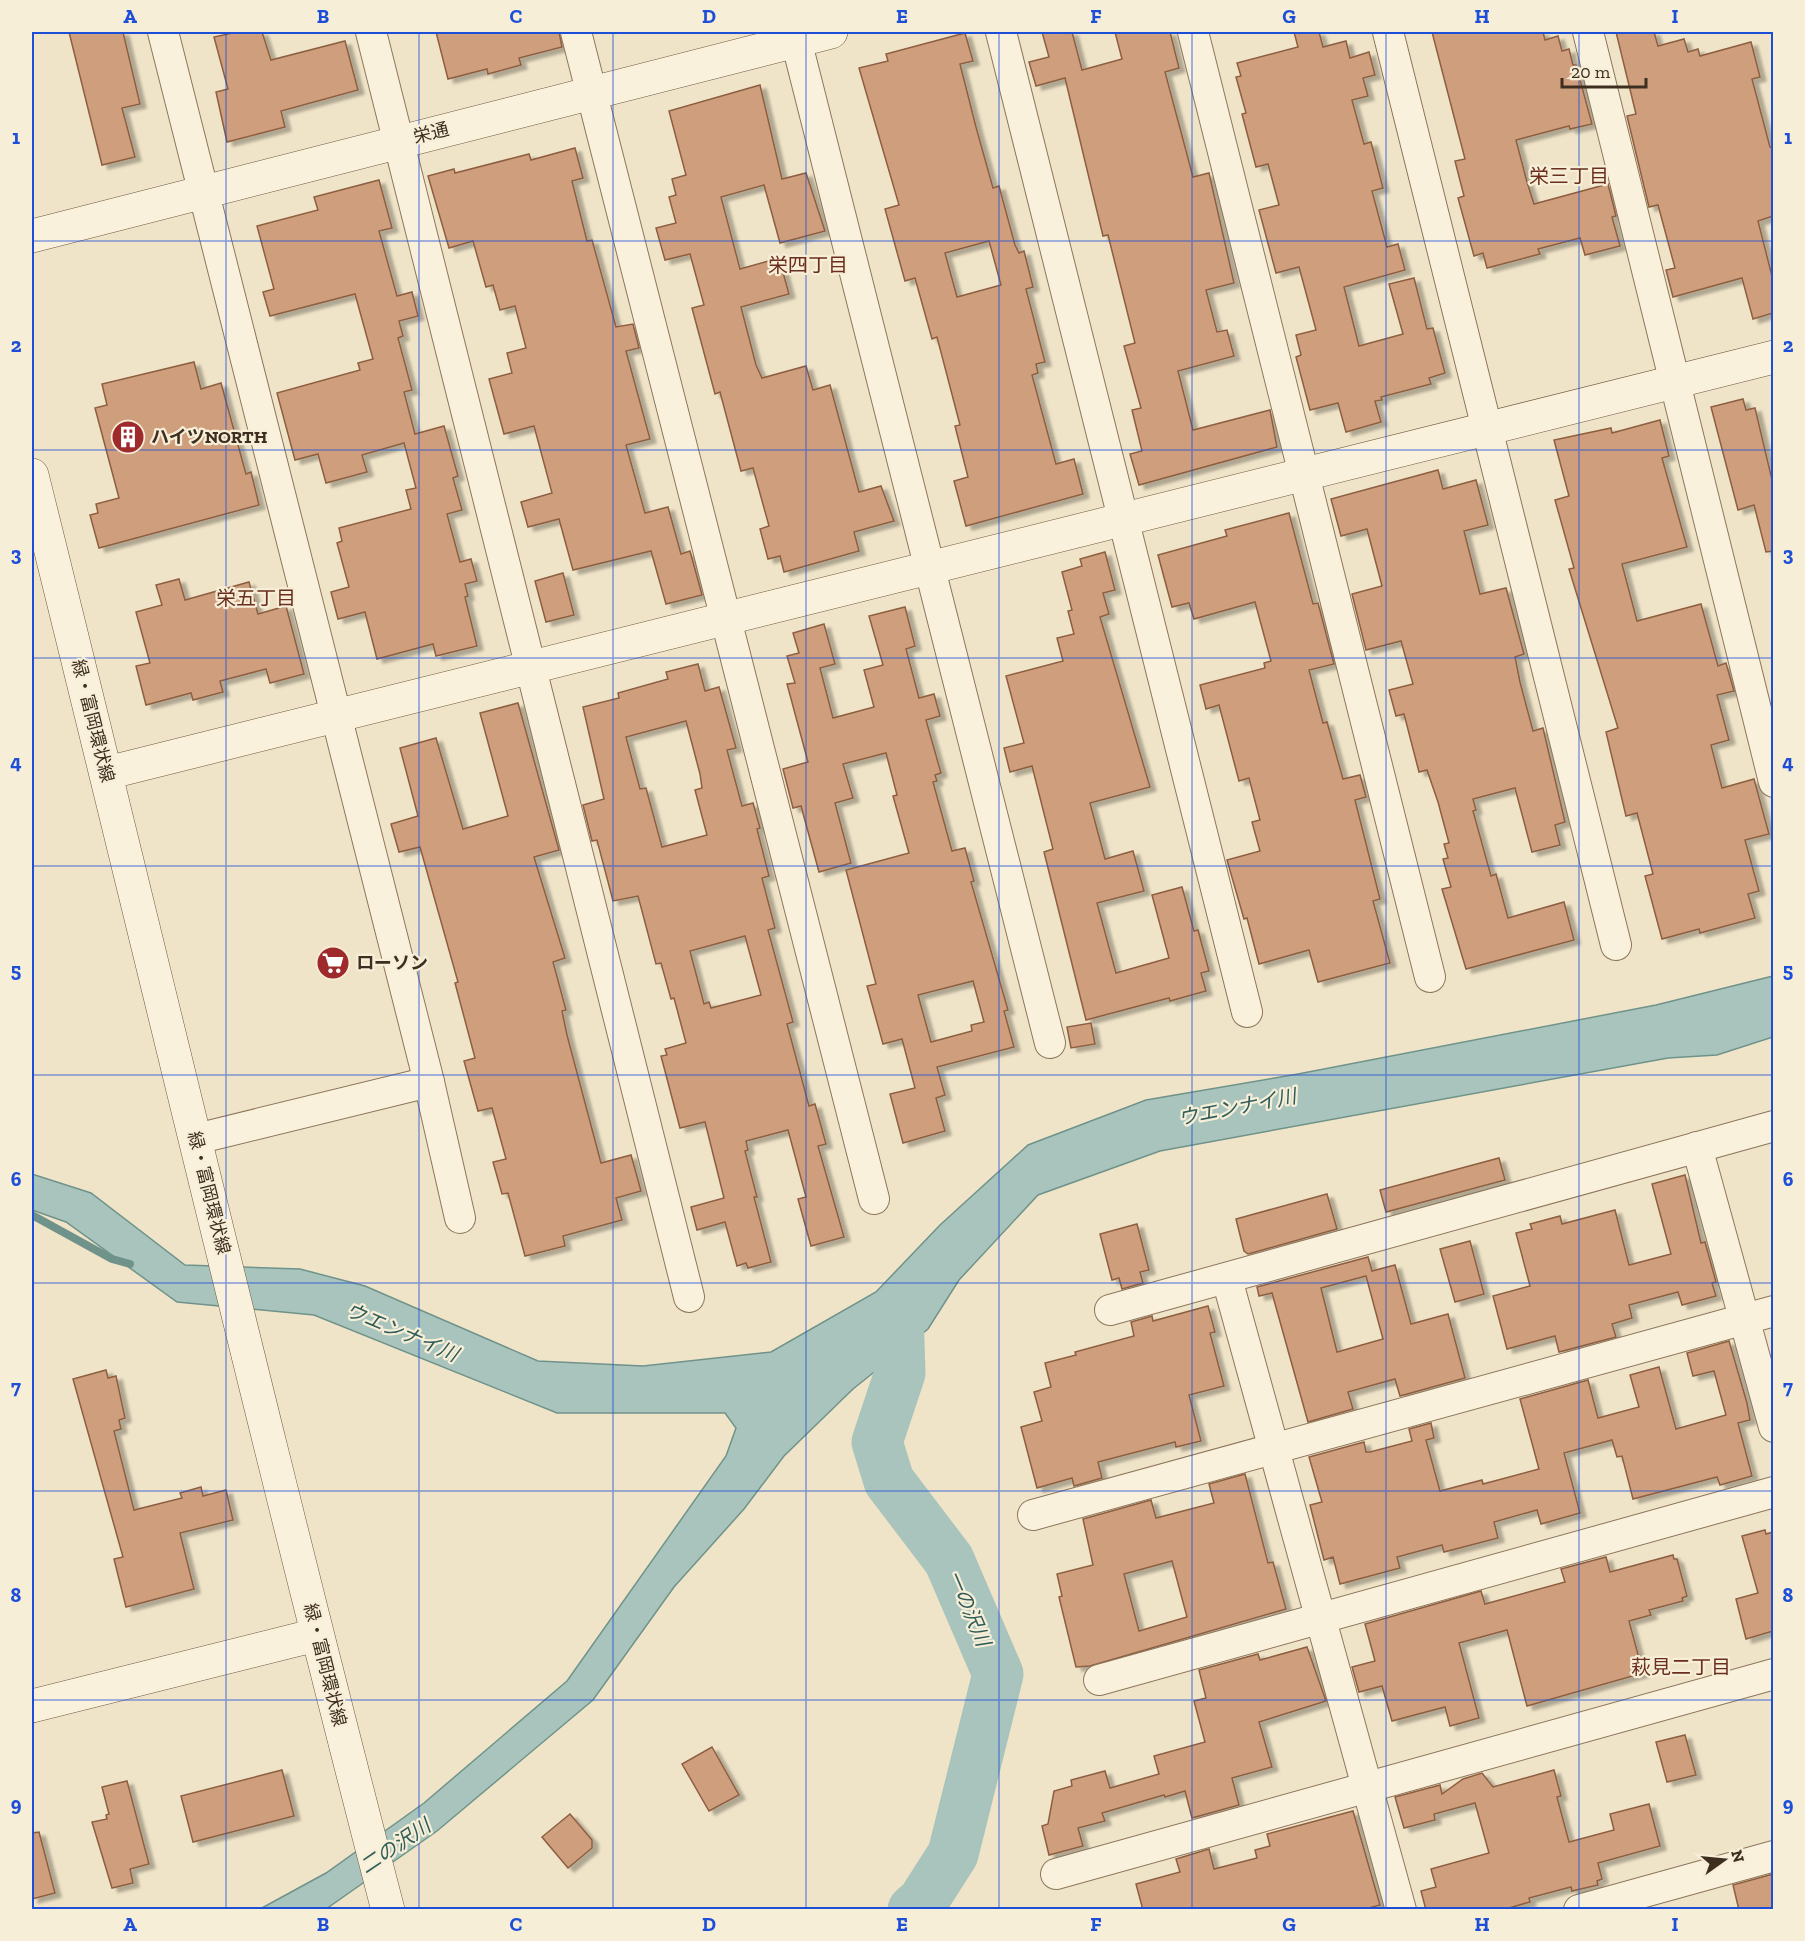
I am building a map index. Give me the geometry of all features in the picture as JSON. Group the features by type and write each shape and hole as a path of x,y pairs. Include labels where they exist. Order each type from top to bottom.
{"street":[{"path":"163,32 429,1082 460,1218"},
{"path":"371,32 689,1297"},
{"path":"576,32 874,1199"},
{"name":"栄通","path":"32,236 592,92 795,36 831,32"},
{"path":"1001,32 1247,1012"},
{"path":"1193,32 1430,977"},
{"path":"1388,32 1617,945"},
{"path":"1588,32 1773,782"},
{"path":"795,36 1050,1043"},
{"path":"107,773 336,718 1773,357"},
{"name":"緑・富岡環状線","path":"32,475 107,773 316,1635 388,1910"},
{"path":"196,1139 429,1082"},
{"path":"1110,1310 1773,1126"},
{"path":"1697,1147 1773,1426"},
{"path":"1227,1279 1401,1910"},
{"path":"1033,1515 1773,1311"},
{"path":"1099,1680 1773,1492"},
{"path":"32,1706 316,1635"},
{"path":"1056,1874 1773,1674"},
{"path":"1579,1910 1773,1856"}],"water":[{"name":"二の沢川","path":"1773,976 1773,1037 1717,1055 1668,1058 1160,1151 1038,1195 959,1280 928,1329 853,1389 784,1456 744,1509 674,1587 593,1700 437,1831 326,1909 260,1909 326,1873 424,1803 567,1681 726,1456 736,1428 725,1413 557,1413 314,1315 177,1302 66,1222 32,1210 32,1174 91,1193 185,1265 300,1269 365,1286 538,1361 643,1366 771,1352 876,1292 940,1225 1028,1145 1146,1100 1298,1074 1656,1005"}],"building":[{"path":"69,32 123,32 140,104 122,108 135,157 102,165"},
{"path":"237,32 262,32 271,60 345,41 358,90 281,111 285,127 227,142 216,92 228,89 214,37"},
{"path":"436,32 559,32 562,47 519,58 521,65 488,74 487,69 448,79"},
{"path":"1042,32 1072,32 1082,70 1122,59 1115,32 1170,32 1179,68 1165,72 1193,177 1209,173 1234,283 1206,290 1217,332 1227,330 1234,356 1178,371 1193,430 1270,410 1277,447 1139,485 1130,454 1142,451 1132,410 1141,408 1124,346 1135,343 1108,235 1103,236 1065,78 1036,86 1029,62 1049,57"},
{"path":"1294,32 1319,32 1323,47 1346,41 1350,58 1369,52 1375,75 1363,78 1368,96 1352,100 1364,144 1371,142 1383,188 1372,191 1387,247 1398,244 1405,270 1344,287 1359,346 1403,334 1389,284 1414,278 1427,329 1433,328 1445,373 1429,378 1431,384 1381,397 1382,400 1375,401 1381,422 1346,432 1338,403 1310,410 1296,357 1301,355 1296,335 1316,330 1299,267 1276,273 1259,210 1279,205 1268,164 1256,167 1242,114 1246,113 1236,77 1241,76 1237,63 1298,47"},
{"path":"1432,32 1543,32 1545,40 1558,36 1562,51 1569,49 1573,65 1576,65 1592,124 1570,129 1569,126 1516,140 1527,182 1534,204 1608,184 1616,216 1612,217 1620,246 1585,255 1580,238 1538,249 1540,254 1487,268 1483,253 1474,256 1458,198 1464,196 1455,161 1465,159"},
{"path":"1616,32 1654,32 1658,46 1684,39 1688,52 1698,49 1700,56 1751,42 1760,77 1752,79 1770,147 1773,147 1773,216 1758,221 1773,280 1773,313 1753,319 1742,278 1673,297 1666,270 1675,268 1658,205 1649,207 1627,116 1636,114"},
{"path":"965,33 973,61 960,64 976,127 993,188 999,186 1015,245 1019,253 1024,251 1033,287 1026,289 1045,362 1036,364 1038,373 1032,375 1056,464 1074,459 1083,494 966,526 954,481 968,477 955,426 960,425 937,337 932,339 915,278 905,281 885,209 899,205 859,68 888,61 886,54","holes":["989,241 1001,285 957,297 945,253"]},
{"path":"760,85 782,179 806,173 825,231 780,243 764,185 721,197 740,269 779,258 789,294 741,307 756,365 762,378 806,366 813,390 830,385 859,492 881,486 894,521 854,532 859,551 784,572 780,556 768,559 760,529 769,526 753,468 741,471 720,392 715,394 692,308 704,305 690,254 665,260 656,228 676,223 669,197 676,195 672,179 686,175 669,111"},
{"path":"575,148 583,178 572,181 587,241 592,240 616,327 633,324 639,348 626,351 650,439 626,445 645,513 668,507 681,554 690,551 702,595 666,604 651,551 573,570 559,519 528,527 521,502 552,493 534,426 504,434 489,379 512,373 507,353 526,348 515,306 500,310 493,285 486,287 473,241 449,248 428,176 454,169 455,173 529,154 531,160"},
{"path":"379,180 392,228 379,231 397,296 412,292 418,316 399,321 403,336 398,338 412,390 404,392 415,434 444,426 458,476 453,478 462,510 447,514 460,562 471,559 477,581 465,584 468,596 465,597 477,646 436,656 433,644 377,659 365,612 338,619 331,592 349,587 337,543 342,541 339,528 411,509 406,490 416,488 404,443 362,455 367,472 326,483 318,454 295,460 277,393 360,370 358,363 373,359 355,294 270,316 263,292 274,289 257,226 318,210 314,197"},
{"path":"194,362 201,389 221,383 246,474 251,472 259,505 99,548 90,515 98,513 96,504 119,498 95,408 107,405 102,384"},
{"path":"1743,399 1746,410 1755,408 1773,484 1773,551 1766,552 1754,505 1738,510 1711,407"},
{"path":"1660,420 1669,456 1662,458 1687,547 1622,564 1637,621 1701,604 1718,666 1726,663 1734,691 1717,695 1729,740 1711,745 1722,788 1754,779 1769,834 1745,840 1759,891 1748,894 1755,918 1700,933 1699,929 1662,939 1645,876 1653,874 1637,813 1626,816 1606,732 1618,728 1569,569 1574,568 1555,500 1569,496 1554,440 1611,428 1612,433"},
{"path":"1438,470 1443,489 1476,480 1488,525 1464,531 1480,594 1506,588 1524,654 1515,657 1520,682 1533,731 1543,728 1565,822 1555,825 1560,845 1532,852 1515,788 1473,799 1476,810 1473,811 1491,876 1496,874 1508,918 1564,902 1574,940 1466,969 1442,889 1451,887 1443,859 1448,858 1444,844 1449,843 1438,802 1427,770 1419,772 1404,714 1396,716 1389,690 1413,684 1401,641 1366,650 1352,594 1382,586 1367,529 1341,536 1331,499"},
{"path":"1289,513 1313,604 1318,603 1334,664 1309,670 1323,723 1327,722 1343,779 1360,775 1366,797 1355,800 1380,899 1373,901 1390,963 1318,982 1309,950 1259,964 1247,918 1244,919 1227,860 1260,851 1252,822 1260,820 1249,778 1239,781 1219,705 1206,709 1200,685 1265,668 1264,663 1271,661 1255,602 1194,619 1189,603 1172,607 1158,555 1227,536 1225,530"},
{"path":"1105,552 1115,590 1103,593 1109,614 1100,617 1150,787 1090,803 1105,859 1133,851 1144,891 1097,903 1116,973 1169,958 1152,895 1182,887 1194,931 1198,930 1209,971 1201,973 1206,991 1170,1001 1169,998 1086,1020 1044,852 1053,849 1032,766 1010,772 1004,748 1024,743 1006,676 1063,661 1057,638 1074,634 1068,611 1072,610 1062,572 1082,566 1080,559"},
{"path":"563,573 574,615 546,622 535,581"},
{"path":"179,579 185,600 249,582 258,614 286,606 304,674 270,683 266,669 220,681 223,692 193,700 191,693 146,705 136,666 150,663 136,612 162,605 156,585"},
{"path":"905,607 915,646 906,649 919,698 934,694 940,716 926,720 941,773 935,775 937,781 933,782 952,851 965,848 974,881 971,882 1008,1010 1004,1011 1014,1047 937,1067 945,1095 936,1098 945,1131 903,1143 890,1094 915,1088 902,1039 883,1044 867,986 876,984 846,870 909,853 893,796 897,795 886,753 843,764 853,798 835,803 851,863 819,872 801,806 793,808 783,769 808,762 787,684 795,683 787,656 799,653 793,633 824,624 835,664 820,668 833,718 874,707 864,670 883,665 869,616","holes":["973,981 984,1022 971,1025 972,1031 931,1042 918,995"]},
{"path":"698,664 705,691 719,687 736,748 727,750 742,806 753,803 760,828 757,829 769,876 762,878 775,928 768,930 793,1022 787,1024 809,1106 815,1104 826,1144 818,1146 844,1237 811,1246 798,1199 806,1197 788,1130 746,1141 748,1150 745,1151 757,1197 754,1197 771,1262 748,1268 746,1263 737,1266 725,1222 697,1230 691,1207 724,1198 705,1122 680,1128 661,1056 667,1055 665,1049 686,1043 674,998 671,999 661,963 656,964 638,896 613,901 597,840 592,841 583,805 604,799 583,707 619,698 618,693 668,679 666,672","holes":["686,721 700,774 702,788 695,790 707,835 662,847 646,788 640,789 626,737","745,936 761,995 711,1008 709,1002 704,1004 690,951"]},
{"path":"518,703 559,850 534,857 565,958 553,962 566,1010 562,1011 567,1035 601,1163 631,1155 641,1191 616,1198 622,1220 563,1236 565,1246 525,1256 508,1193 502,1194 493,1162 506,1159 492,1108 478,1111 464,1061 475,1058 455,983 458,982 420,847 399,852 391,824 418,816 400,748 436,738 463,829 508,816 480,713"},
{"path":"1091,1023 1095,1044 1071,1048 1067,1027"},
{"path":"1499,1158 1505,1180 1386,1212 1380,1190"},
{"path":"1685,1175 1701,1243 1705,1242 1716,1282 1712,1283 1716,1296 1682,1305 1678,1292 1629,1305 1632,1318 1612,1324 1616,1337 1559,1352 1555,1336 1507,1349 1493,1296 1530,1286 1516,1233 1532,1229 1530,1224 1560,1216 1562,1224 1615,1210 1629,1265 1671,1254 1652,1184"},
{"path":"1327,1194 1337,1229 1248,1254 1244,1251 1236,1219"},
{"path":"1137,1224 1149,1270 1140,1272 1143,1283 1122,1289 1119,1278 1112,1280 1100,1234"},
{"path":"1470,1241 1484,1294 1455,1302 1440,1249"},
{"path":"1368,1257 1372,1271 1395,1265 1411,1324 1448,1314 1465,1378 1400,1396 1395,1379 1348,1392 1353,1409 1308,1422 1272,1293 1259,1296 1257,1287","holes":["1366,1276 1383,1339 1337,1352 1321,1288"]},
{"path":"1208,1306 1215,1332 1210,1333 1224,1386 1189,1395 1201,1441 1176,1447 1175,1442 1098,1462 1102,1478 1074,1486 1072,1478 1037,1488 1021,1427 1042,1421 1034,1392 1051,1387 1045,1363 1076,1355 1075,1352 1134,1336 1131,1322 1152,1316 1153,1321"},
{"path":"1729,1341 1750,1420 1738,1423 1752,1476 1720,1485 1717,1477 1633,1499 1622,1456 1617,1457 1612,1440 1564,1453 1580,1513 1541,1524 1537,1510 1494,1522 1498,1538 1444,1552 1442,1545 1397,1557 1400,1568 1340,1584 1333,1557 1324,1560 1310,1505 1322,1502 1309,1457 1364,1442 1366,1452 1370,1452 1412,1441 1409,1429 1431,1423 1434,1438 1426,1440 1440,1491 1482,1480 1483,1484 1539,1469 1520,1399 1588,1380 1598,1418 1639,1407 1630,1375 1659,1367 1676,1429 1726,1415 1714,1371 1693,1376 1687,1353"},
{"path":"106,1370 108,1378 116,1376 125,1418 119,1420 121,1429 114,1431 134,1510 182,1498 180,1493 201,1487 203,1496 226,1490 233,1520 180,1533 194,1589 126,1607 114,1559 123,1557 73,1379"},
{"path":"1245,1474 1268,1563 1273,1562 1286,1609 1090,1666 1076,1667 1059,1597 1062,1596 1057,1574 1093,1565 1083,1519 1151,1500 1156,1518 1214,1503 1209,1484","holes":["1172,1561 1187,1617 1139,1631 1124,1574"]},
{"path":"1765,1530 1766,1534 1773,1532 1773,1631 1746,1639 1736,1599 1758,1593 1742,1536"},
{"path":"1673,1555 1674,1559 1677,1559 1687,1596 1682,1598 1683,1601 1649,1610 1651,1615 1629,1621 1643,1673 1527,1706 1507,1630 1459,1643 1479,1718 1450,1726 1445,1707 1392,1721 1382,1686 1359,1692 1352,1667 1375,1661 1365,1624 1481,1591 1485,1604 1565,1582 1561,1569 1606,1557 1610,1572"},
{"path":"1307,1647 1326,1701 1259,1722 1272,1767 1232,1778 1239,1805 1192,1818 1185,1791 1165,1797 1164,1795 1102,1813 1105,1821 1078,1828 1083,1846 1049,1855 1042,1826 1048,1824 1054,1791 1072,1786 1071,1780 1105,1771 1110,1788 1159,1774 1154,1756 1205,1742 1194,1701 1206,1698 1199,1670 1258,1654 1260,1660"},
{"path":"1685,1735 1696,1775 1667,1782 1656,1742"},
{"path":"712,1747 739,1795 709,1811 682,1764"},
{"path":"282,1770 294,1816 193,1842 181,1796"},
{"path":"1554,1770 1561,1796 1557,1797 1569,1842 1614,1830 1610,1814 1649,1804 1660,1846 1598,1863 1602,1879 1597,1881 1598,1885 1572,1891 1571,1887 1529,1898 1530,1902 1502,1910 1426,1910 1421,1891 1436,1887 1431,1869 1489,1853 1475,1803 1434,1814 1435,1820 1404,1828 1395,1797 1440,1785 1442,1794 1463,1779 1482,1773 1493,1787"},
{"path":"127,1781 149,1864 130,1869 133,1883 112,1888 92,1822 107,1819 106,1815 109,1814 102,1787"},
{"path":"1353,1811 1380,1905 1361,1910 1143,1910 1136,1884 1180,1872 1176,1859 1209,1849 1214,1869 1257,1858 1255,1850 1270,1846 1267,1834"},
{"path":"570,1814 592,1840 592,1848 568,1868 542,1837"},
{"path":"39,1832 55,1893 32,1899 32,1833"},
{"path":"1773,1874 1773,1910 1739,1910 1733,1885"}],"waterway":[{"name":"ウエンナイ川","path":"32,1215 112,1259 130,1264"},
{"name":"一の沢川","path":"898,1311 900,1373 877,1442 889,1481 949,1560 998,1674 953,1854 923,1901 913,1910"}],"place":[{"name":"ハイツNORTH","path":"128,437"},
{"name":"ローソン","path":"333,963"}],"district":[{"name":"栄三丁目","path":"1569,176"},
{"name":"栄四丁目","path":"808,265"},
{"name":"栄五丁目","path":"256,598"},
{"name":"萩見二丁目","path":"1681,1667"}]}
